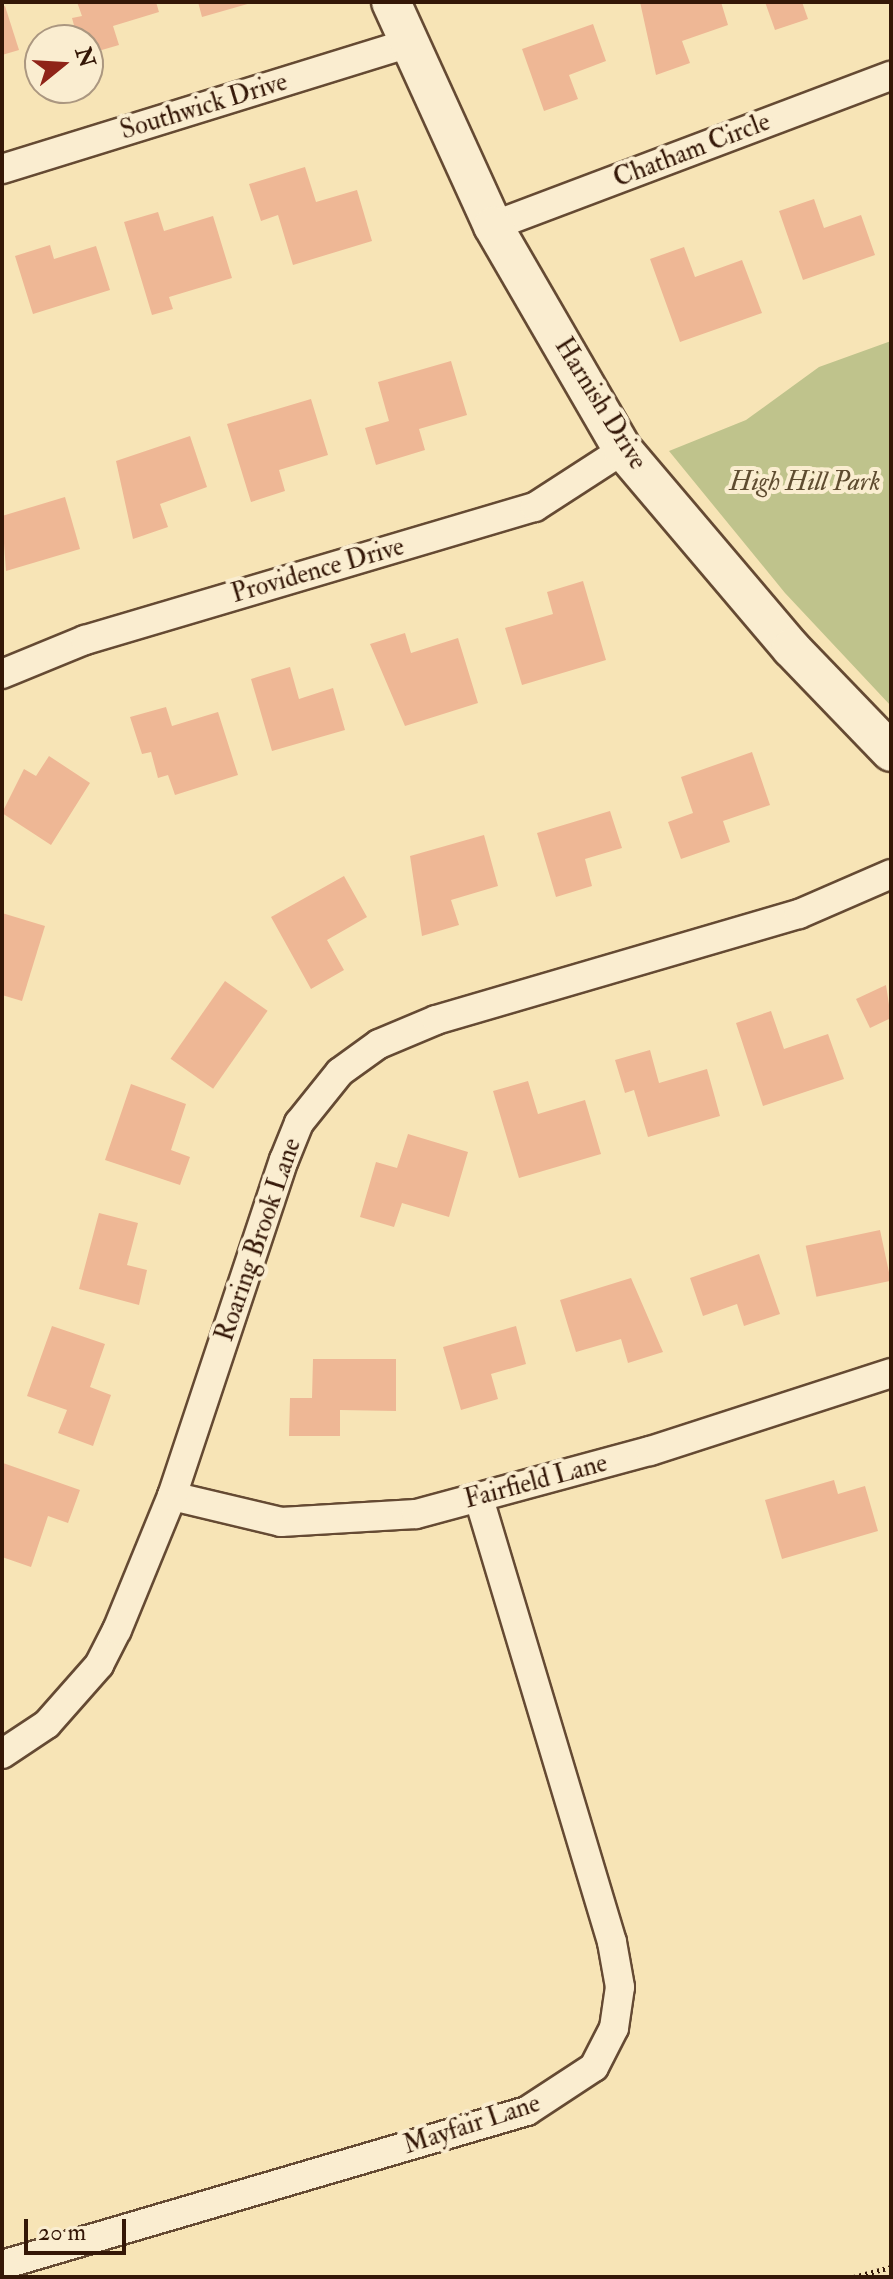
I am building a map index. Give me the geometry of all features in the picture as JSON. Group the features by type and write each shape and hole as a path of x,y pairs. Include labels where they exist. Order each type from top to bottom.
{"street":[{"name":"Harnish Drive","path":"391,2 406,44 493,226 623,450 791,648 891,752"},
{"name":"Southwick Drive","path":"2,169 406,44"},
{"name":"Chatham Circle","path":"493,226 891,76"},
{"name":"Providence Drive","path":"2,674 85,640 535,507 623,450"},
{"name":"Roaring Brook Lane","path":"2,1754 47,1724 99,1665 172,1496 299,1123 349,1064 436,1020 799,914 891,874"},
{"name":"Fairfield Lane","path":"172,1496 281,1522 327,1523 479,1499 891,1373"},
{"name":"Mayfair Lane","path":"2,2265 527,2111 594,2067 614,2028 620,1987 612,1942 479,1499"}],"path":[{"path":"854,2277 891,2267"}],"green space":[{"name":"High Hill Park","path":"891,341 891,706 785,593 669,451 746,420 819,367"}],"building":[{"path":"77,2 156,2 159,12 113,26 119,45 104,49 104,24 74,24 72,18 82,16"},
{"path":"198,2 251,2 251,3 202,17"},
{"path":"640,2 721,2 728,25 682,41 690,63 656,75"},
{"path":"765,2 802,2 808,19 775,30"},
{"path":"5,6 19,50 2,55 2,7"},
{"path":"593,24 606,61 569,75 578,99 544,111 522,49"},
{"path":"305,167 316,202 357,190 372,241 293,265 278,215 261,221 249,184"},
{"path":"814,199 824,228 861,215 875,255 803,280 779,211"},
{"path":"158,212 164,231 213,216 232,278 169,297 173,309 152,315 124,222"},
{"path":"50,245 54,259 96,246 110,290 33,314 15,256"},
{"path":"684,247 695,277 742,260 762,313 680,342 650,259"},
{"path":"451,361 467,415 419,429 425,450 376,465 365,428 389,421 378,382"},
{"path":"311,399 328,455 279,470 285,491 251,502 227,424"},
{"path":"190,436 207,487 160,504 168,527 133,539 116,461"},
{"path":"65,497 80,549 6,571 2,516"},
{"path":"583,581 606,660 522,685 505,628 553,614 547,592"},
{"path":"405,633 411,653 458,638 478,703 405,726 370,644"},
{"path":"290,667 299,699 333,688 345,730 272,751 251,679"},
{"path":"166,707 172,726 218,712 238,775 175,795 168,775 158,778 151,752 142,754 130,717"},
{"path":"752,752 770,805 723,821 730,842 681,859 668,822 693,813 681,777"},
{"path":"49,756 90,783 51,845 2,813 24,769 36,776"},
{"path":"610,811 622,848 585,859 592,886 556,897 537,833"},
{"path":"484,835 498,886 451,900 459,925 422,936 410,856"},
{"path":"344,876 367,917 327,940 344,970 311,989 271,917"},
{"path":"2,913 45,926 22,1001 2,995"},
{"path":"225,981 268,1011 213,1089 171,1059"},
{"path":"886,985 891,1018 870,1028 856,999"},
{"path":"771,1011 784,1049 828,1034 844,1079 763,1106 736,1023"},
{"path":"650,1050 659,1083 707,1069 720,1116 648,1137 634,1090 625,1093 615,1060"},
{"path":"528,1081 538,1114 585,1100 601,1154 519,1178 493,1091"},
{"path":"131,1084 186,1104 171,1150 190,1157 180,1185 105,1160"},
{"path":"408,1134 468,1152 449,1217 402,1203 394,1227 360,1217 376,1162 397,1168"},
{"path":"99,1213 138,1223 127,1265 147,1270 139,1305 79,1289"},
{"path":"880,1230 891,1281 816,1297 806,1246"},
{"path":"759,1254 780,1314 744,1326 737,1304 703,1316 690,1278"},
{"path":"631,1278 663,1352 628,1363 621,1339 576,1352 560,1300"},
{"path":"52,1326 105,1344 90,1387 111,1395 93,1446 58,1433 67,1410 27,1396"},
{"path":"516,1326 526,1364 491,1374 498,1399 461,1410 443,1347"},
{"path":"313,1359 396,1359 396,1411 340,1410 340,1436 289,1436 290,1398 312,1398"},
{"path":"3,1463 80,1490 68,1523 48,1516 31,1567 2,1557"},
{"path":"834,1480 838,1494 865,1486 878,1531 782,1559 765,1500"}]}
